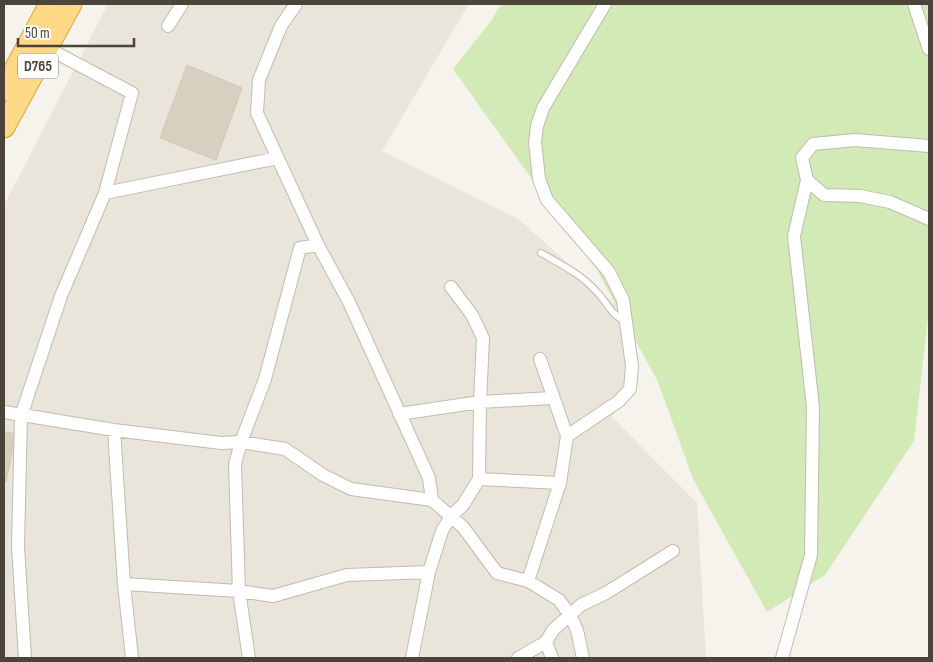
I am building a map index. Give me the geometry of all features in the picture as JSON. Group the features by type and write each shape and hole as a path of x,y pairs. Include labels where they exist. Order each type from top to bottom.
{"highway":[{"name":"D765","path":"4,90 50,4"},
{"name":"D765","path":"4,127 71,4"}],"street":[{"path":"168,26 182,4"},
{"path":"296,4 281,26 259,80 257,113 318,245 349,302 429,478 432,500"},
{"path":"566,436 619,401 630,389 632,366 623,300 610,272 547,200 539,179 535,142 536,126 543,108 604,4"},
{"path":"914,4 929,49"},
{"path":"25,658 18,546 21,416 62,296 105,193 132,93 47,48"},
{"path":"782,658 811,555 813,407 794,236 807,180 802,158 813,144 855,140 929,146"},
{"path":"105,193 278,158"},
{"path":"807,180 824,194 860,196 890,202 929,219"},
{"path":"248,658 239,591 235,464 241,442 265,378 300,248 318,245"},
{"path":"412,658 429,572 442,532 451,516 463,505 479,479 483,338 472,315 451,287"},
{"path":"528,581 560,483 566,436 540,359"},
{"path":"399,414 480,402 552,398"},
{"path":"4,412 114,430 221,443 241,442 286,449 323,475 351,489 432,500 464,527 497,573 528,581 559,600 570,615 584,658"},
{"path":"114,430 124,584 132,658"},
{"path":"479,479 560,483"},
{"path":"518,658 546,642 553,630 581,605 606,593 673,551"},
{"path":"124,584 239,591 273,596 347,575 429,572"},
{"path":"546,642 552,658"}],"lane":[{"path":"540,253 575,272 596,290 612,313 627,323"}],"shaded area":[{"path":"108,4 469,4 382,151 518,219 618,307 630,390 612,417 697,503 706,658 4,658 4,205"}],"green space":[{"path":"501,4 929,4 929,310 914,441 825,575 767,612 693,479 658,382 597,270 453,69 491,21"}],"building":[{"path":"187,65 242,88 216,160 160,138"},
{"path":"4,432 16,434 6,482 4,481"}]}
